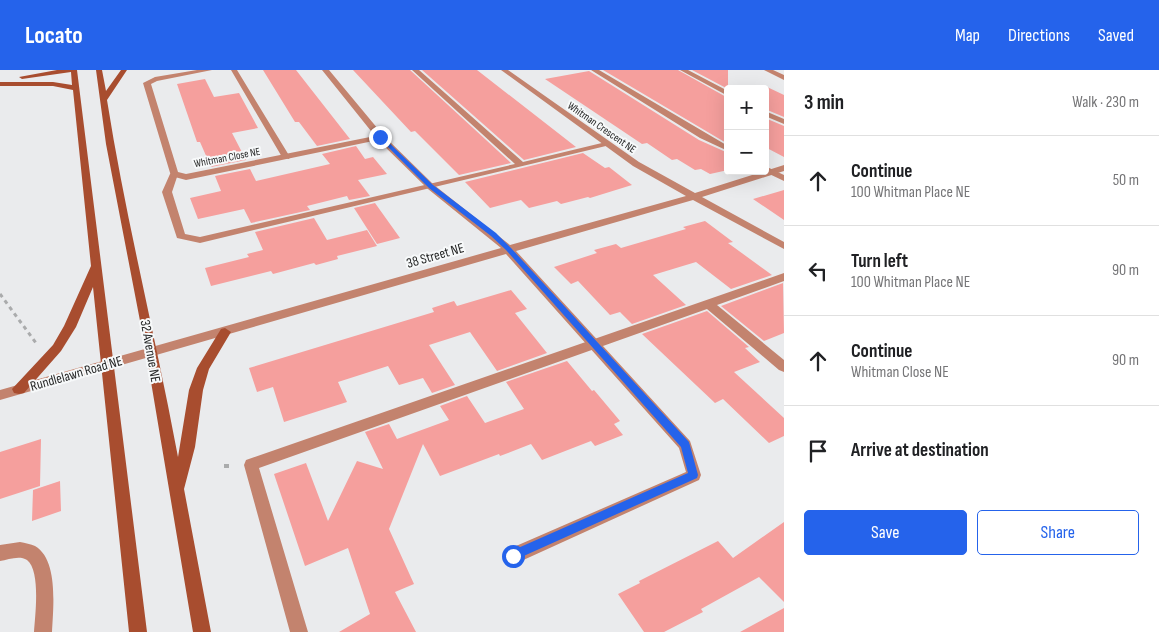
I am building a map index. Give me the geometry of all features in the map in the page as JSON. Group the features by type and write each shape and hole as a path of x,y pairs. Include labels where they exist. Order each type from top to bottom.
{"main road":[{"path":"0,82 73,70 97,264 138,632"},
{"name":"32 Avenue NE","path":"99,70 112,152 152,352 175,492 202,632"},
{"path":"104,99 124,70"},
{"path":"0,82 54,84 76,88"},
{"path":"19,389 58,348 70,327 97,264"},
{"path":"175,492 188,447 196,390 203,368 225,332"}],"street":[{"path":"209,70 155,79 147,83 174,174 168,192 181,236 200,240 431,187 606,144"},
{"path":"234,70 286,157"},
{"path":"325,70 380,137 431,187 508,249 685,445 694,475 513,556"},
{"path":"415,70 521,165"},
{"name":"Whitman Crescent NE","path":"504,70 636,164 692,197 784,246"},
{"path":"594,70 724,147"},
{"path":"683,70 724,92"},
{"path":"767,70 784,78"},
{"path":"769,115 784,122"},
{"name":"Whitman Close NE","path":"174,174 186,177 380,137"},
{"name":"38 Street NE","path":"769,170 784,168"},
{"path":"769,171 784,178"},
{"name":"38 Street NE","path":"152,352 692,197 753,175"},
{"path":"299,632 251,465 784,277"},
{"path":"709,304 784,367"},
{"name":"Rundlelawn Road NE","path":"0,395 152,352"},
{"path":"0,554 21,550 36,556 43,570 43,632"}],"path":[{"path":"0,294 36,344"}],"building":[{"path":"263,70 296,70 350,139 317,146 299,122 295,122"},
{"path":"353,70 410,70 511,163 459,175 415,131 411,132"},
{"path":"422,70 477,70 576,147 524,160"},
{"path":"603,70 678,70 724,96 724,142"},
{"path":"692,70 728,70 728,85 724,85 724,87"},
{"path":"589,71 699,140 724,151 724,171 710,174 701,169 695,170 677,159 672,160 647,143 642,144 545,79"},
{"path":"205,79 214,97 239,93 258,128 232,133 246,160 211,167 200,142 197,142 177,84"},
{"path":"769,88 784,95 784,117 769,111"},
{"path":"769,120 784,126 784,157 769,149"},
{"path":"356,146 365,159 373,157 387,174 358,180 370,196 349,200 347,196 307,206 310,210 251,223 244,209 198,219 190,198 221,191 215,176 250,169 256,181 330,164 322,154"},
{"path":"583,153 605,168 609,167 632,185 590,198 561,204 557,201 529,208 521,200 490,208 465,182"},
{"path":"784,190 784,220 753,199"},
{"path":"375,203 400,238 377,244 354,208"},
{"path":"314,218 327,240 367,230 377,246 337,256 338,259 316,265 314,263 273,274 271,271 211,286 205,268 249,257 247,254 263,250 255,232"},
{"path":"705,221 733,242 728,243 772,275 731,289 696,262 653,275 686,305 632,324 620,312 610,315 578,281 571,284 554,267 597,253 594,250 616,244 621,248 686,229 683,227"},
{"path":"783,283 784,333 764,341 721,306"},
{"path":"511,290 527,309 515,313 547,353 497,371 470,332 429,345 455,385 432,393 423,378 399,385 388,366 338,382 347,402 284,422 273,387 257,392 249,368 434,312 432,308 454,301 457,306"},
{"path":"707,311 749,347 745,348 760,362 734,372 784,418 784,436 769,443 723,399 715,403 642,334"},
{"path":"567,361 620,421 614,424 623,435 595,446 591,441 542,460 531,444 440,476 423,444 389,529 414,584 395,592 416,632 339,632 370,614 348,548 305,566 274,474 306,463 328,521 357,461 383,469 365,432 389,424 397,439 449,420 440,406 467,396 485,423 524,409 506,382"},
{"path":"41,439 40,486 0,499 0,452"},
{"path":"60,481 61,511 32,521 33,490"},
{"path":"784,522 784,602 759,577 701,609 703,612 664,632 644,632 618,594 640,583 639,581 718,541 733,558"},
{"path":"784,608 784,632 740,632"}],"route":[{"path":"380,137 431,187 508,249 685,445 694,475 513,556"}]}
